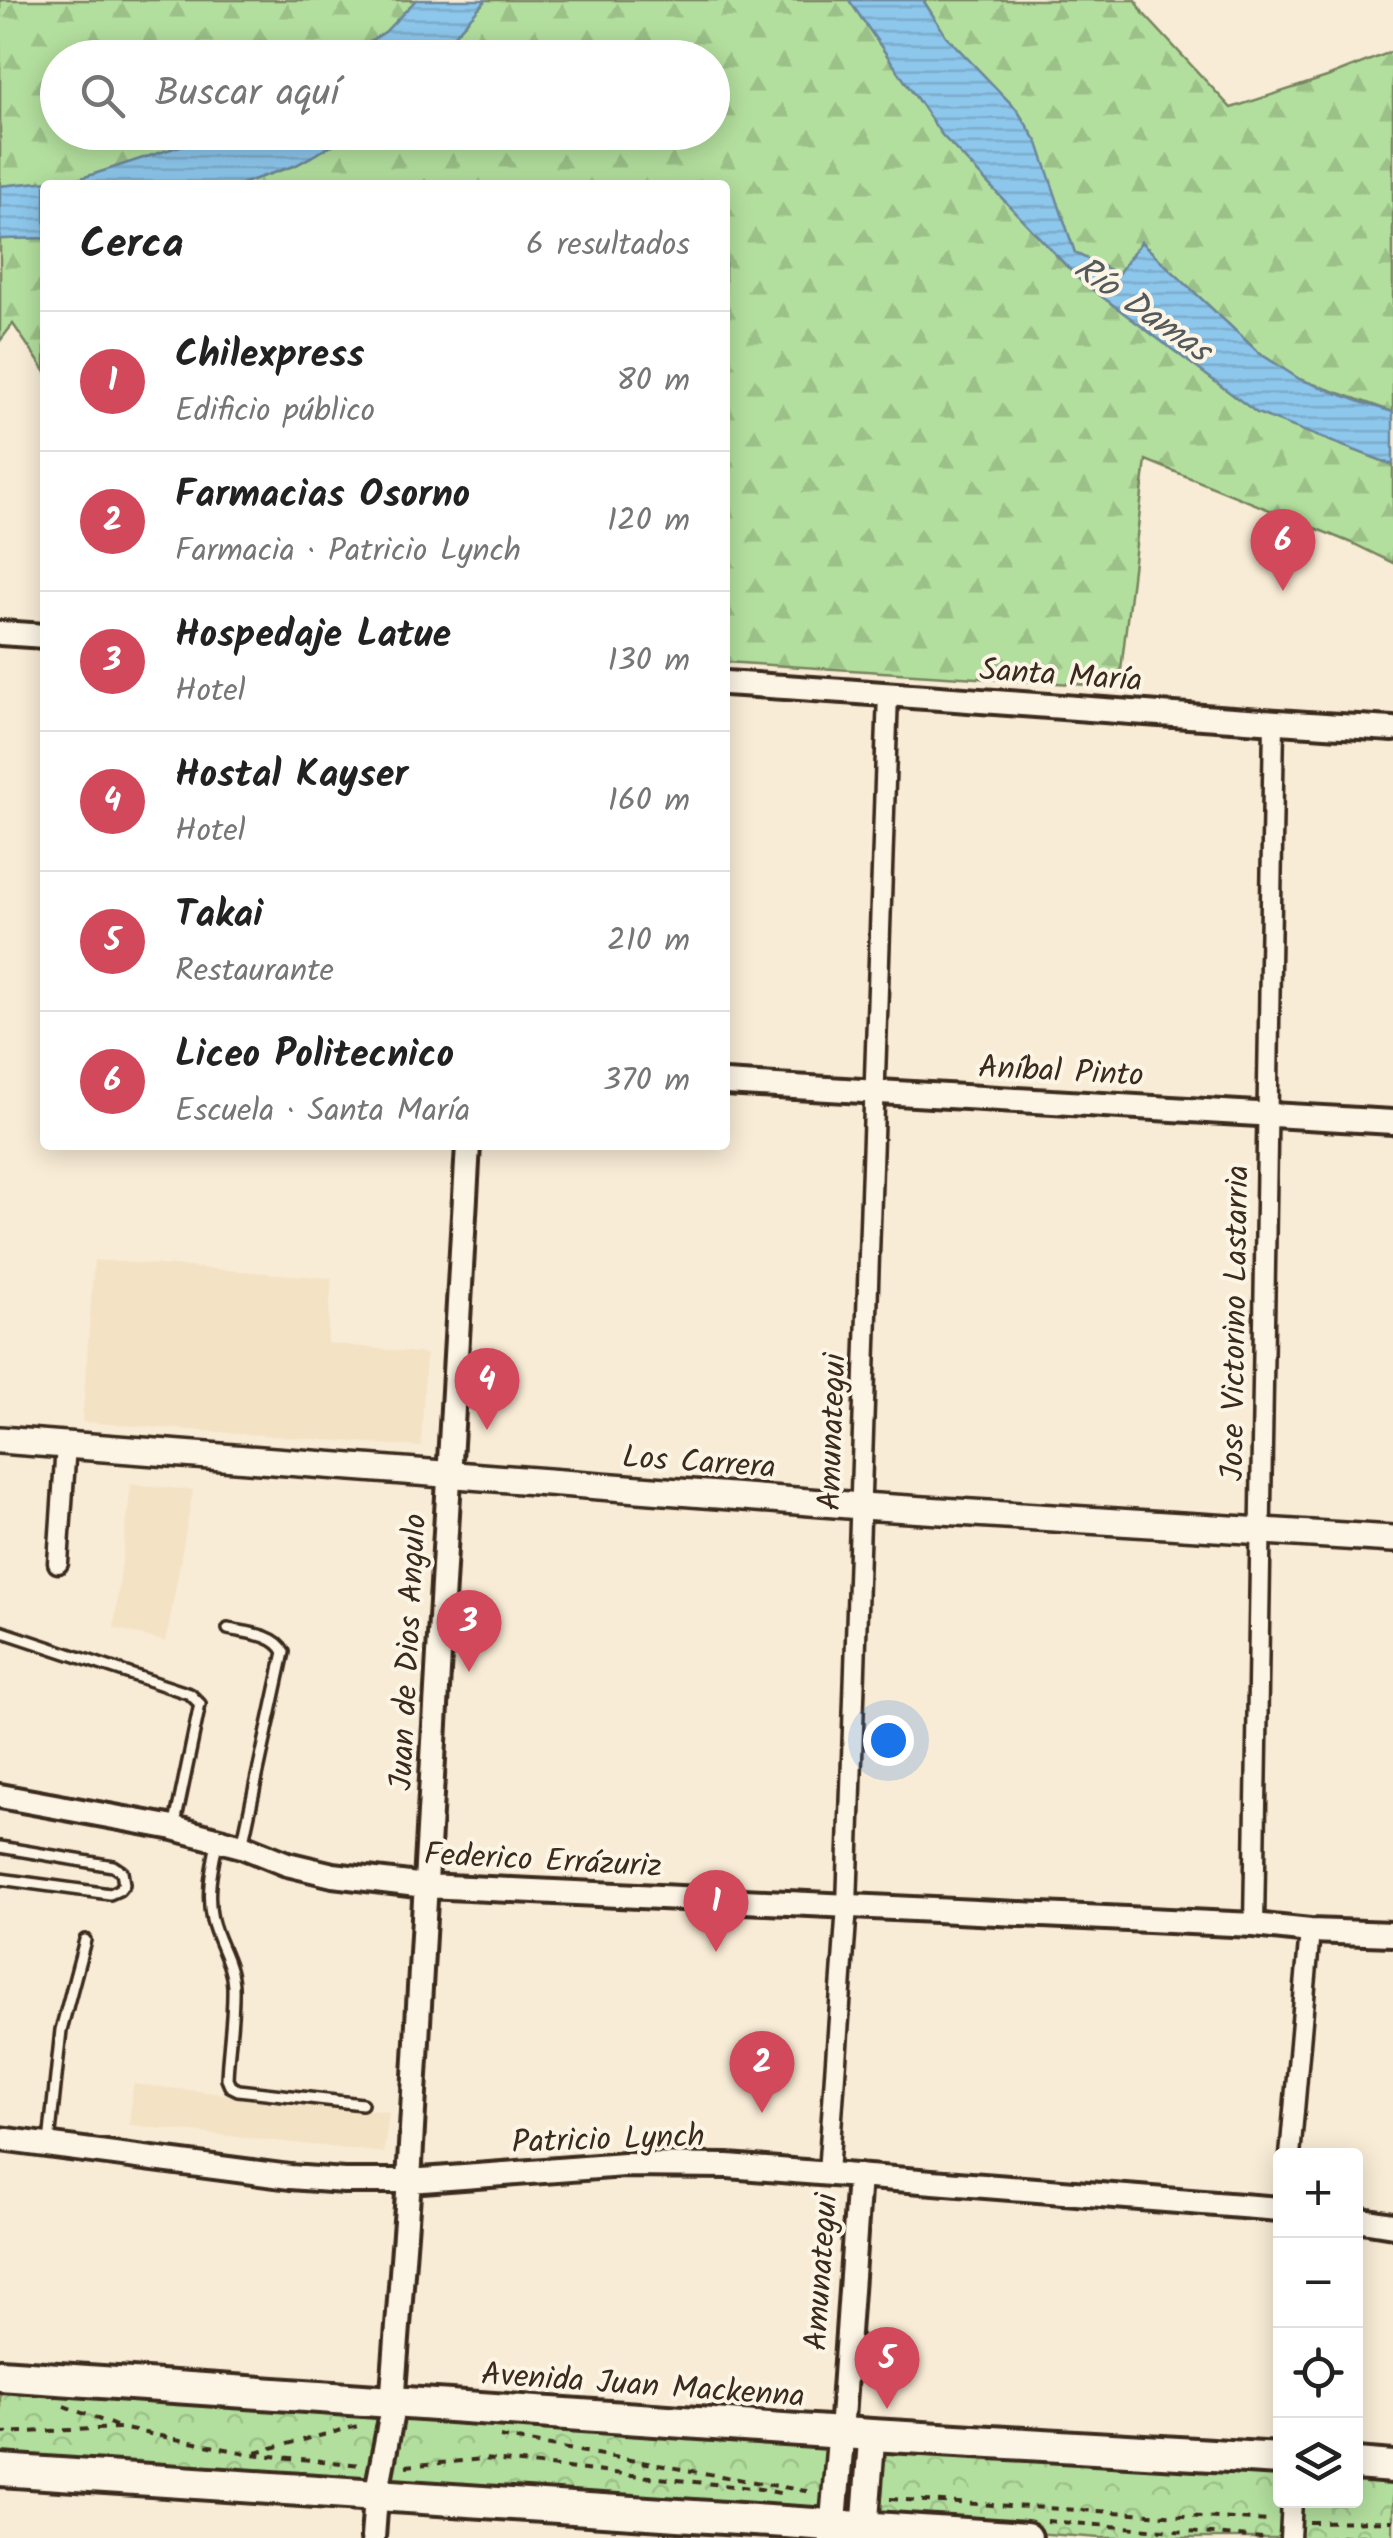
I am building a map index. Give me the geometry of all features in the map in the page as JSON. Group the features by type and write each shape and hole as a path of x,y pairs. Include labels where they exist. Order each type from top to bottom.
{"main road":[{"name":"Los Carrera","path":"3,1442 861,1506 1393,1539"},
{"name":"Avenida Juan Mackenna","path":"0,2375 841,2433 1273,2458"},
{"path":"833,2523 841,2433"},
{"path":"864,2533 872,2435"},
{"path":"1363,2465 1393,2467"},
{"path":"0,2470 380,2482 833,2523 864,2533 1035,2530"}],"street":[{"path":"0,632 40,636"},
{"name":"Santa María","path":"730,684 1393,729"},
{"name":"Amunategui","path":"828,2173 847,1906 888,693"},
{"name":"Jose Victorino Lastarria","path":"1254,1924 1274,723"},
{"name":"Aníbal Pinto","path":"730,1083 1393,1122"},
{"name":"Juan de Dios Angulo","path":"373,2538 392,2402 408,2181 468,1150"},
{"path":"58,1563 66,1445"},
{"name":"Federico Errázuriz","path":"0,1796 174,1828 333,1875 426,1886 1254,1924 1393,1934"},
{"path":"1291,2148 1310,1931"},
{"name":"Patricio Lynch","path":"0,2139 290,2177 408,2181 624,2166 728,2166 1273,2209"},
{"name":"Amunategui","path":"841,2433 859,2176"},
{"path":"1363,2220 1393,2225"},
{"path":"1290,2538 1292,2508"}],"lane":[{"path":"228,1629 270,1639 280,1644 284,1652 242,1846"},
{"path":"0,1631 190,1694 200,1704 174,1828"},
{"path":"218,1839 209,1890 211,1916 233,1984 227,2079 230,2086 362,2104"},
{"path":"0,1846 113,1866 122,1872 124,1884 110,1894 0,1879"},
{"path":"49,2145 61,2030 85,1940"}],"path":[{"path":"56,2403 120,2428 380,2482 484,2459 760,2489 833,2523"},
{"path":"0,2433 120,2428"},
{"path":"1035,2530 1264,2538"},
{"path":"1325,2538 1393,2538"}],"shaded area":[{"path":"94,1260 332,1278 327,1343 426,1354 421,1447 82,1422"},
{"path":"131,1484 193,1490 166,1642 114,1628"},
{"path":"133,2084 389,2112 384,2153 129,2125"}],"green space":[{"path":"0,0 416,0 372,40 40,40 40,150 170,150 82,178 0,186"},
{"path":"486,0 849,0 942,135 1080,280 1257,413 1393,465 1393,563 1146,460 1119,687 730,662 730,180 252,180 296,165 323,150 730,150 730,40 450,40"},
{"path":"923,0 1136,0 1143,13 1231,108 1393,51 1393,412 1299,379 1259,353 1141,242 1118,274 1075,253 1037,143 1017,110 946,36"},
{"path":"40,238 40,364 13,324 0,341 0,239"},
{"path":"0,2381 1273,2469 1273,2508 1363,2508 1363,2475 1393,2477 1393,2538 1100,2538 370,2482 0,2459"}],"water":[{"path":"416,0 486,0 450,40 372,40"},
{"name":"Río Damas","path":"849,0 923,0 946,36 1017,110 1038,143 1075,253 1118,274 1141,242 1259,353 1299,379 1393,412 1393,465 1257,413 1080,280 942,135"},
{"path":"168,150 323,150 296,165 252,180 62,180 82,178"},
{"path":"40,182 40,238 0,239 0,186"}],"place":[{"name":"Liceo Politecnico","path":"1283,591"},
{"name":"Hostal Kayser","path":"487,1430"},
{"name":"Hospedaje Latue","path":"469,1672"},
{"name":"Chilexpress","path":"716,1952"},
{"name":"Farmacias Osorno","path":"762,2113"},
{"name":"Takai","path":"887,2409"}]}
